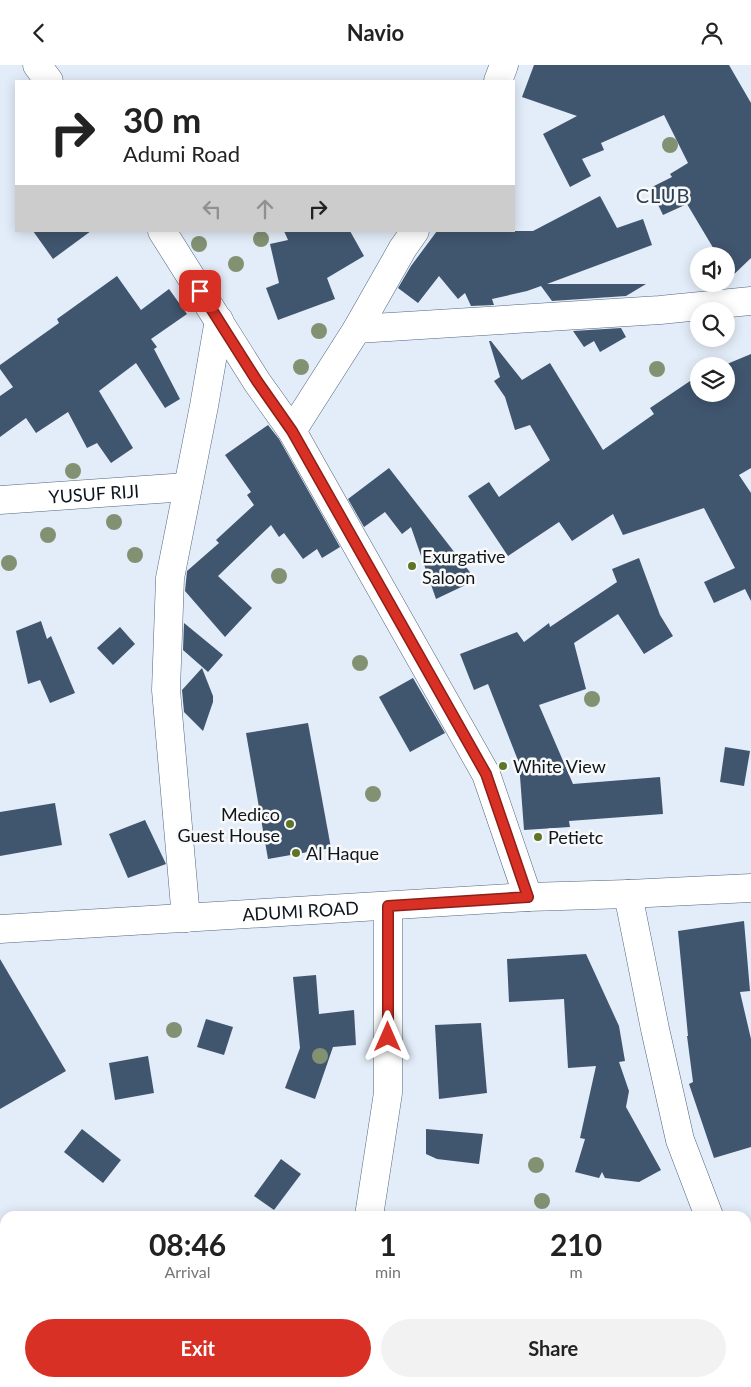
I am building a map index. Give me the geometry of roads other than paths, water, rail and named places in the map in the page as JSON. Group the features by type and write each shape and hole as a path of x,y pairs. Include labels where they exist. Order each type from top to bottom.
{"street":[{"path":"37,65 48,80"},
{"path":"498,80 504,65"},
{"path":"163,232 257,381 292,431 486,774 528,897"},
{"path":"292,431 357,329 413,232"},
{"path":"357,329 660,310 751,301"},
{"path":"186,918 166,690 170,578 219,320"},
{"name":"YUSUF RIJI","path":"0,500 187,487"},
{"name":"ADUMI ROAD","path":"0,929 528,897 628,895 751,887"},
{"path":"628,895 655,1029 680,1139 707,1211"},
{"path":"370,1211 388,1093 388,906"}],"place":[{"name":"Exurgative Saloon","path":"412,566"},
{"name":"White View","path":"503,766"},
{"name":"Medico Guest House","path":"290,824"},
{"name":"Petietc","path":"538,837"},
{"name":"Al Haque","path":"296,853"}],"district":[{"name":"CLUB","path":"663,195"}]}
